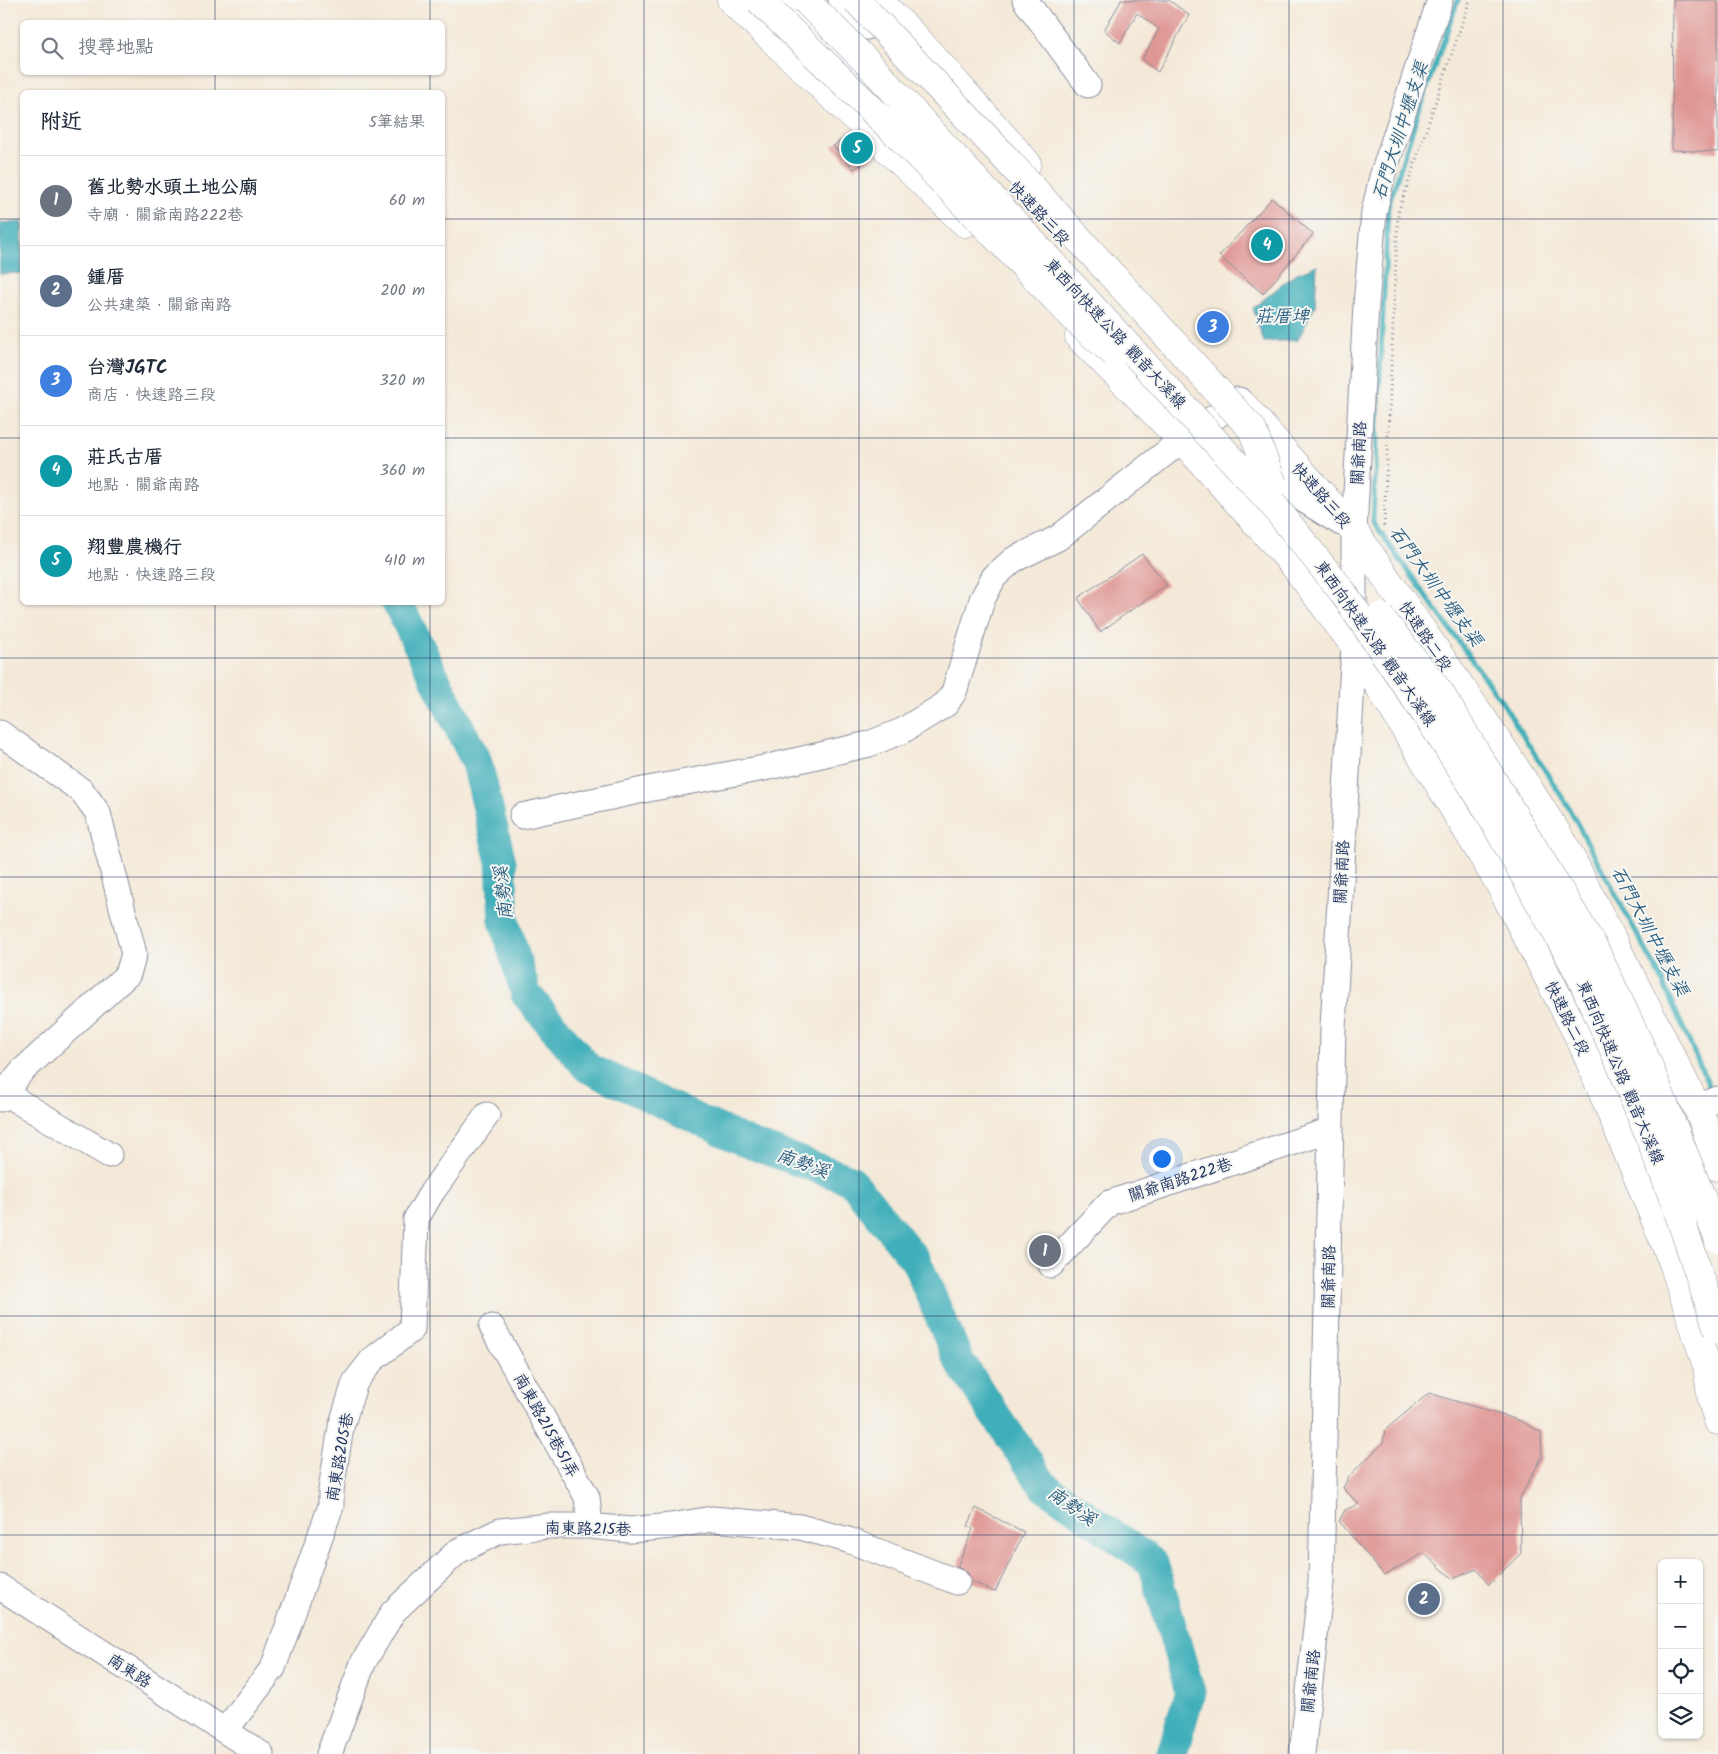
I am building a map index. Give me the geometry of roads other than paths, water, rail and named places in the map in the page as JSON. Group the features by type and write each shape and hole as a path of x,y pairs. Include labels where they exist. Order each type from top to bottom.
{"main road":[{"name":"快速路三段","path":"731,0 940,198 1207,421 1354,531"},
{"path":"759,0 898,136 1080,324 1207,421"},
{"name":"東西向快速公路 觀音大溪線","path":"805,0 869,64 1207,421 1342,591 1482,800 1579,973 1623,1070 1674,1200 1718,1330"},
{"name":"東西向快速公路 觀音大溪線","path":"824,0 883,61 1273,484 1440,693 1555,880 1594,948 1643,1052 1718,1238"},
{"path":"856,0 997,149 1252,429 1273,484"},
{"name":"快速路三段","path":"878,0 918,40 1207,421 1222,485 1293,564 1354,645"},
{"name":"快速路二段","path":"1354,531 1498,741 1564,844 1707,1103 1703,1121 1718,1167"},
{"name":"快速路二段","path":"1354,645 1499,883 1583,1045 1673,1263 1707,1366 1712,1401 1718,1421"}],"street":[{"name":"快速路三段","path":"782,0 872,86 964,189 1207,421"},
{"name":"快速路三段","path":"840,0 898,59 1207,421"},
{"path":"1025,0 1088,85"},
{"name":"關爺南路","path":"1302,1754 1322,1582 1333,1028 1354,645 1354,531 1366,304 1374,212 1382,177 1440,0"},
{"path":"846,111 918,40"},
{"path":"522,816 648,789 764,768 870,744 902,731 946,704 954,692 982,600 994,577 1013,560 1058,538 1207,421"},
{"path":"0,733 82,791 98,813 134,954 128,974 21,1072 2,1096 109,1155"},
{"name":"南東路205巷","path":"225,1731 273,1668 331,1506 330,1490 341,1427 355,1382 372,1360 412,1329 416,1219 432,1192 487,1115"},
{"name":"關爺南路222巷","path":"1051,1265 1109,1203 1331,1130"},
{"name":"南東路215巷51弄","path":"492,1327 587,1497 590,1526"},
{"name":"南東路215巷","path":"329,1754 363,1663 393,1612 458,1551 500,1531 549,1526 590,1526 630,1530 712,1520 800,1528 848,1540 957,1582"},
{"name":"南東路","path":"0,1587 261,1754"}],"water":[{"path":"20,222 20,273 0,274 0,223"},
{"name":"莊厝埤","path":"1317,265 1315,306 1298,340 1264,342 1253,308 1295,274"},
{"path":"381,605 415,605 438,684"}],"waterway":[{"name":"石門大圳中壢支渠","path":"1458,0 1417,116 1388,207 1373,522 1502,702 1567,805 1660,976 1713,1095"},
{"name":"南勢溪","path":"398,605 477,763 501,862 504,921 526,994 588,1068 748,1143 851,1180 916,1261 959,1361 1043,1485 1153,1563 1190,1692 1172,1754"}],"place":[{"name":"翔豐農機行","path":"857,148"},
{"name":"莊氏古厝","path":"1267,245"},
{"name":"台灣JGTC","path":"1213,327"},
{"name":"舊北勢水頭土地公廟","path":"1045,1251"},
{"name":"鍾厝","path":"1424,1599"}]}
